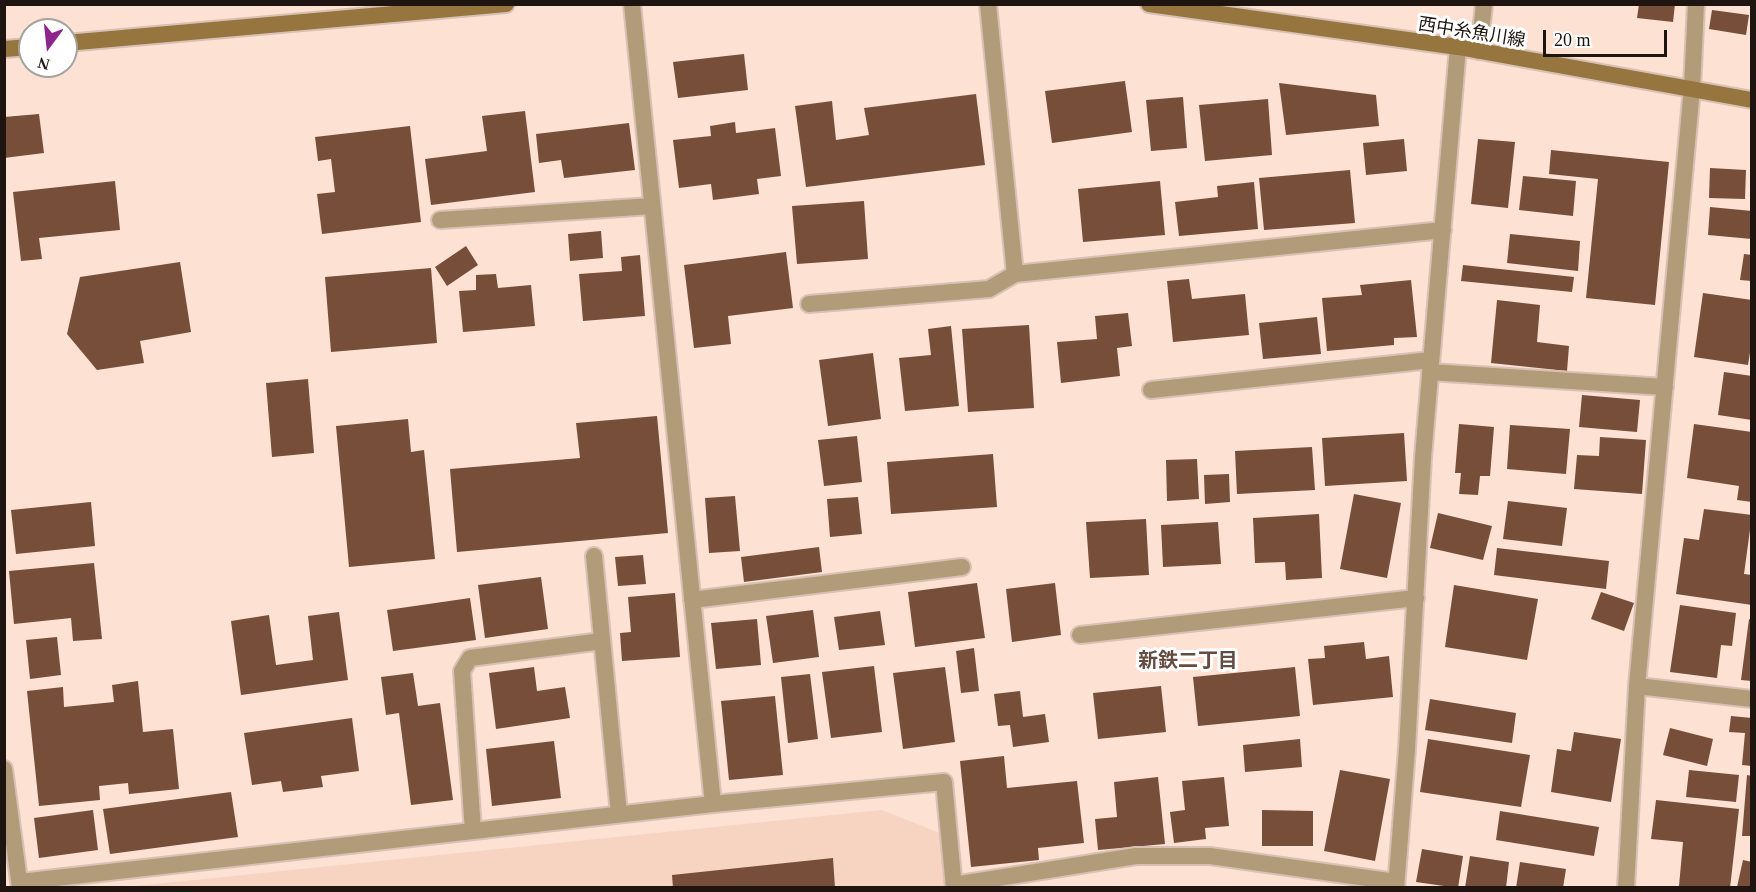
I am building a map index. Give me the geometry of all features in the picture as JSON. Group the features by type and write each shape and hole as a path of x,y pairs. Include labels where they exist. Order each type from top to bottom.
{"main road":[{"path":"78,42 506,4"},
{"name":"西中糸魚川線","path":"1149,4 1458,47 1752,99"}],"street":[{"path":"632,4 713,804"},
{"path":"988,4 1015,273"},
{"path":"1479,51 1484,4"},
{"path":"1626,888 1637,686 1692,87 1696,4"},
{"path":"4,769 20,885 619,814 944,782 954,886 1136,856 1210,856 1396,885 1430,366 1458,47"},
{"path":"440,220 652,206"},
{"path":"809,304 988,289 1015,273 1443,230"},
{"path":"1151,390 1430,366 1665,387"},
{"path":"594,556 619,814"},
{"path":"692,600 962,567"},
{"path":"1080,635 1416,598"},
{"path":"473,831 462,671 470,658 602,641"},
{"path":"1637,686 1752,699"}],"shaded area":[{"path":"882,810 942,834 947,888 115,888"}],"building":[{"path":"1639,4 1675,4 1673,22 1637,18"},
{"path":"1712,10 1749,15 1746,35 1709,29"},
{"path":"744,54 748,90 678,98 673,62"},
{"path":"1125,81 1132,132 1052,143 1045,91"},
{"path":"1279,83 1376,95 1379,126 1286,135"},
{"path":"976,94 985,165 806,187 795,106 832,101 836,140 869,135 864,108"},
{"path":"1183,97 1187,148 1151,151 1146,100"},
{"path":"1268,99 1272,155 1205,161 1199,105"},
{"path":"525,111 535,192 431,205 425,159 487,151 482,116"},
{"path":"39,114 44,153 4,158 4,117"},
{"path":"735,122 736,133 775,128 781,176 757,179 759,194 713,200 711,184 679,188 673,140 711,136 710,126"},
{"path":"629,123 635,170 564,178 561,160 539,163 536,134"},
{"path":"410,126 421,222 322,234 317,194 335,192 331,159 318,161 315,137"},
{"path":"1404,139 1407,171 1366,175 1363,143"},
{"path":"1478,139 1515,142 1508,208 1471,204"},
{"path":"1551,150 1669,162 1655,305 1586,298 1598,179 1549,174"},
{"path":"1710,168 1746,170 1745,199 1709,198"},
{"path":"1350,170 1355,223 1264,230 1259,178"},
{"path":"1523,176 1576,181 1573,216 1519,210"},
{"path":"115,181 120,230 39,238 42,259 21,261 13,192"},
{"path":"1160,181 1165,235 1083,242 1078,189"},
{"path":"1254,182 1258,229 1179,236 1175,202 1218,197 1217,186"},
{"path":"864,201 868,259 797,264 792,206"},
{"path":"1710,207 1752,211 1752,239 1708,235"},
{"path":"601,231 603,258 570,261 568,234"},
{"path":"1510,234 1580,241 1578,271 1507,263"},
{"path":"466,246 478,265 447,286 435,267"},
{"path":"786,252 793,308 728,316 731,344 694,348 684,265"},
{"path":"1744,254 1752,255 1752,281 1740,280"},
{"path":"640,255 645,316 583,321 579,274 622,271 621,257"},
{"path":"180,262 191,332 140,341 144,363 97,370 67,334 80,277"},
{"path":"1463,265 1574,277 1572,292 1461,281"},
{"path":"431,268 437,343 331,352 325,277"},
{"path":"496,274 498,288 531,285 535,326 463,332 459,291 476,290 476,275"},
{"path":"1189,279 1192,299 1245,294 1249,335 1173,342 1167,281"},
{"path":"1411,280 1417,337 1394,338 1394,345 1327,351 1322,298 1362,295 1360,285"},
{"path":"1703,293 1752,300 1752,340 1748,365 1694,357"},
{"path":"1497,300 1540,305 1537,342 1569,346 1567,371 1491,363"},
{"path":"1128,313 1132,346 1117,348 1120,376 1061,383 1057,342 1097,339 1095,316"},
{"path":"1317,317 1321,354 1263,359 1259,323"},
{"path":"1029,325 1034,408 968,412 962,329"},
{"path":"951,326 959,406 905,411 899,358 931,355 928,329"},
{"path":"873,353 881,419 828,426 819,360"},
{"path":"1724,372 1752,376 1752,420 1718,415"},
{"path":"308,379 314,453 272,457 266,383"},
{"path":"1582,395 1640,400 1637,432 1579,427"},
{"path":"657,416 668,533 457,552 450,469 580,458 576,423"},
{"path":"408,419 411,452 424,450 435,559 349,567 336,426"},
{"path":"1459,424 1494,427 1490,476 1480,476 1478,495 1459,494 1461,473 1455,473"},
{"path":"1694,424 1752,432 1752,502 1737,500 1739,486 1687,478"},
{"path":"1510,425 1570,429 1566,474 1507,469"},
{"path":"1404,433 1407,481 1325,486 1322,438"},
{"path":"857,436 862,482 824,486 818,440"},
{"path":"1600,437 1646,440 1642,494 1574,489 1577,455 1599,456"},
{"path":"1312,447 1315,490 1237,494 1235,451"},
{"path":"993,454 997,507 891,514 887,462"},
{"path":"1197,459 1199,499 1167,501 1166,460"},
{"path":"1229,474 1230,502 1205,504 1204,475"},
{"path":"1354,494 1401,503 1387,578 1340,569"},
{"path":"735,496 740,551 709,553 705,498"},
{"path":"858,497 862,534 830,537 827,499"},
{"path":"1508,501 1567,508 1562,546 1503,539"},
{"path":"91,502 95,546 16,554 11,510"},
{"path":"1704,509 1752,515 1744,574 1752,575 1752,605 1676,594 1684,538 1699,540"},
{"path":"1438,513 1492,526 1483,560 1430,548"},
{"path":"1319,514 1322,578 1286,580 1285,562 1255,563 1253,518"},
{"path":"1146,519 1149,575 1090,578 1086,522"},
{"path":"1218,522 1221,564 1163,567 1161,525"},
{"path":"819,547 822,572 744,582 741,557"},
{"path":"1497,548 1609,561 1606,589 1494,575"},
{"path":"643,555 646,584 618,586 615,557"},
{"path":"94,563 102,639 73,641 71,618 14,624 9,571"},
{"path":"541,577 548,629 485,638 478,585"},
{"path":"977,583 985,638 915,647 908,592"},
{"path":"1055,583 1061,635 1012,642 1006,589"},
{"path":"1454,585 1538,599 1527,660 1445,647"},
{"path":"1601,592 1634,603 1624,631 1591,619"},
{"path":"675,593 680,657 622,661 620,633 631,632 628,597"},
{"path":"470,598 476,640 393,651 387,610"},
{"path":"1680,605 1736,613 1732,646 1721,645 1717,678 1670,672"},
{"path":"813,610 819,657 773,663 766,616"},
{"path":"880,611 885,645 839,650 834,617"},
{"path":"339,612 348,680 241,695 231,621 269,615 276,665 313,660 308,616"},
{"path":"757,619 761,665 716,669 711,623"},
{"path":"1749,619 1752,620 1752,681 1741,680"},
{"path":"57,637 61,675 30,679 26,640"},
{"path":"1364,642 1366,659 1389,656 1393,697 1313,705 1308,659 1325,658 1324,646"},
{"path":"974,648 979,691 961,693 956,651"},
{"path":"874,666 882,732 831,738 822,672"},
{"path":"534,667 537,691 565,687 570,718 496,729 489,673"},
{"path":"945,667 955,742 903,749 893,673"},
{"path":"1295,667 1300,716 1198,726 1193,677"},
{"path":"413,673 418,706 440,703 453,800 411,805 399,713 386,715 381,677"},
{"path":"810,674 818,739 788,743 781,677"},
{"path":"138,681 143,732 173,729 179,789 129,794 128,783 99,786 100,800 39,806 27,691 63,687 64,707 114,702 112,685"},
{"path":"1161,686 1166,732 1098,739 1093,693"},
{"path":"1020,691 1023,717 1045,714 1049,742 1013,747 1010,725 998,726 994,694"},
{"path":"775,696 783,775 729,780 721,701"},
{"path":"1430,699 1516,713 1512,743 1425,730"},
{"path":"1731,716 1752,718 1752,766 1742,765 1745,733 1729,732"},
{"path":"352,718 359,771 321,776 323,787 283,792 281,781 252,785 244,733"},
{"path":"1670,728 1713,739 1707,766 1663,755"},
{"path":"1574,732 1621,739 1611,802 1551,792 1557,749 1571,751"},
{"path":"1300,739 1302,767 1245,772 1243,745"},
{"path":"1428,739 1530,755 1521,807 1420,792"},
{"path":"554,741 561,798 492,806 486,749"},
{"path":"1004,756 1007,788 1077,781 1084,843 1038,848 1039,860 971,867 960,761"},
{"path":"1340,770 1390,779 1375,861 1324,851"},
{"path":"1689,770 1739,775 1736,802 1686,797"},
{"path":"1747,775 1752,776 1752,836 1742,836"},
{"path":"1158,777 1165,844 1098,850 1095,819 1117,817 1114,782"},
{"path":"1224,777 1229,826 1205,828 1206,839 1174,843 1170,812 1185,810 1182,781"},
{"path":"231,792 238,837 110,854 103,809"},
{"path":"1656,800 1739,809 1730,888 1679,886 1683,842 1651,839"},
{"path":"93,810 98,850 39,858 34,818"},
{"path":"1262,810 1313,811 1313,846 1262,846"},
{"path":"1500,811 1599,827 1594,856 1496,840"},
{"path":"1422,849 1463,856 1458,888 1416,882"},
{"path":"1470,856 1509,862 1506,888 1465,888"},
{"path":"833,858 835,888 673,888 672,875"},
{"path":"1743,860 1752,862 1752,888 1737,887"},
{"path":"1520,862 1566,869 1563,888 1516,888"}],"district":[{"name":"新鉄二丁目","path":"1188,659"}]}
